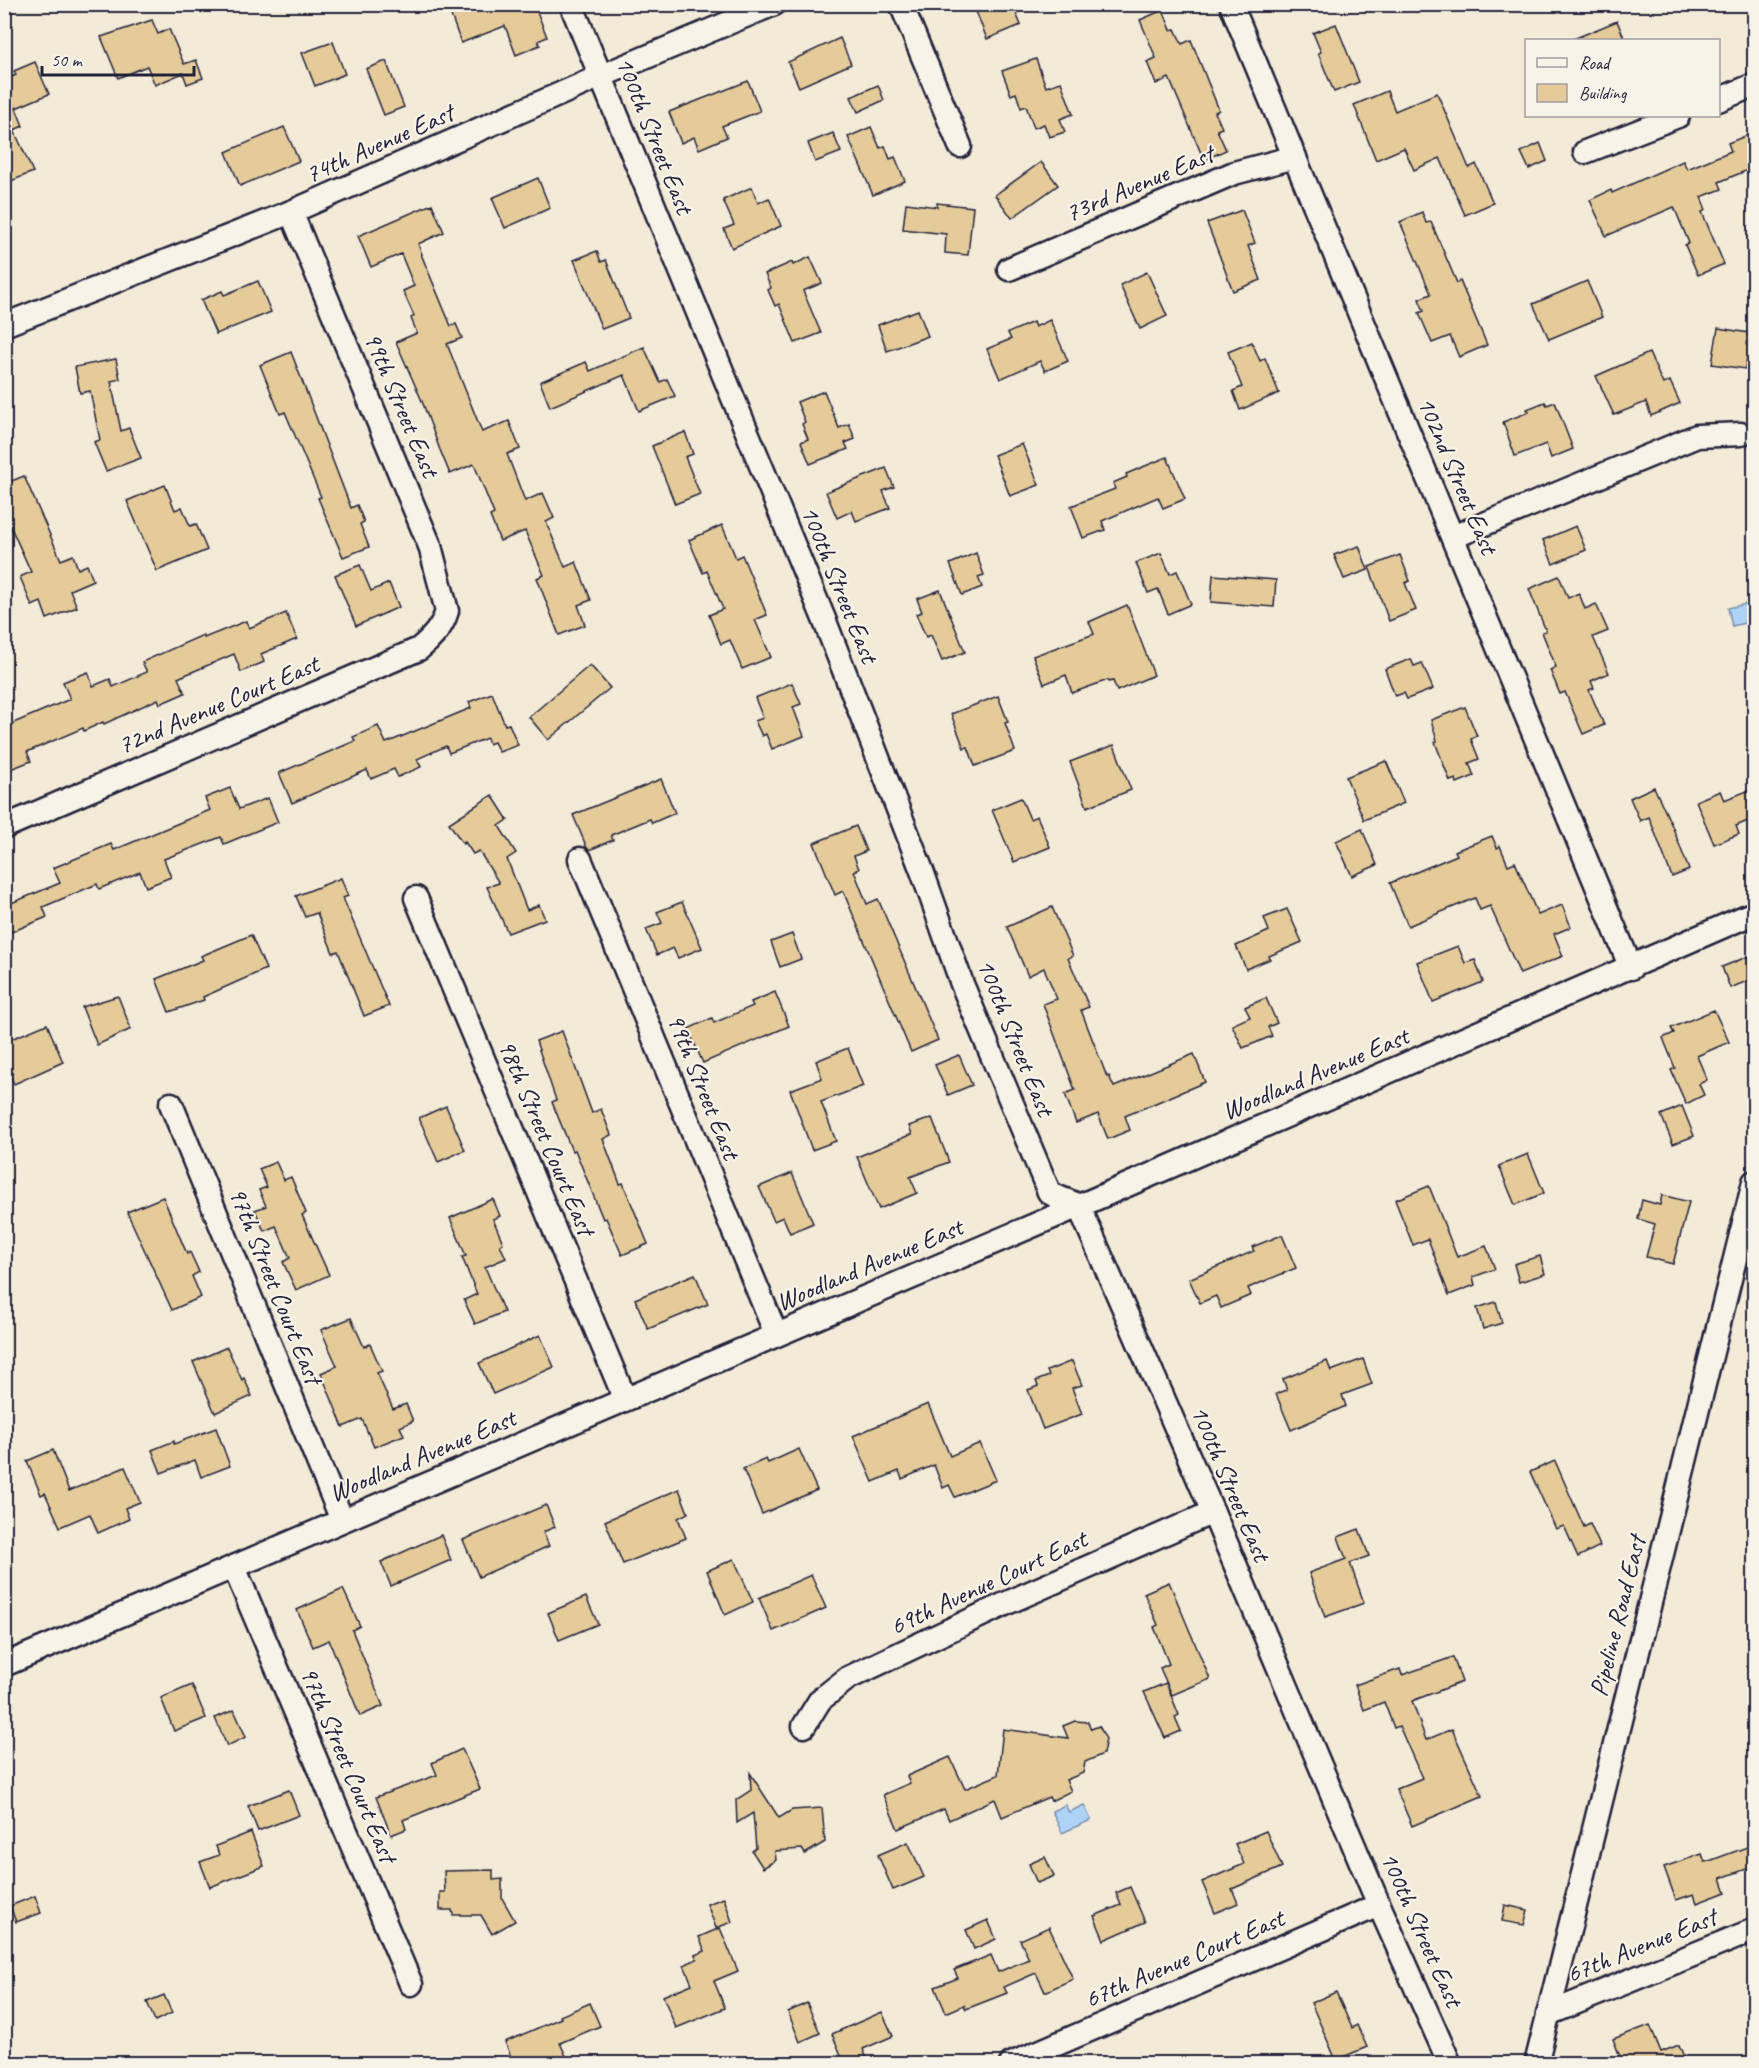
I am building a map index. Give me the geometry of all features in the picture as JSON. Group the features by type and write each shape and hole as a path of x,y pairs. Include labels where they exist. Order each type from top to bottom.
{"street":[{"name":"100th Street East","path":"571,4 842,662 922,871 962,984 1049,1192 1079,1206 1213,1512 1379,1905 1450,2064"},
{"name":"74th Avenue East","path":"4,325 291,212 601,76 774,4"},
{"path":"901,4 960,146"},
{"name":"102nd Street East","path":"1231,4 1631,968"},
{"path":"1720,100 1755,85"},
{"path":"1586,152 1675,117"},
{"name":"73rd Avenue East","path":"1009,269 1234,173 1295,157"},
{"name":"99th Street East","path":"291,212 430,546 447,611 444,621"},
{"path":"1452,537 1697,436 1741,434"},
{"name":"72nd Avenue Court East","path":"4,827 419,649 434,636 444,621"},
{"name":"99th Street East","path":"580,859 776,1334"},
{"name":"98th Street Court East","path":"416,898 625,1399"},
{"name":"Woodland Avenue East","path":"4,1665 1079,1206 1755,913"},
{"name":"97th Street Court East","path":"171,1104 342,1520"},
{"name":"Pipeline Road East","path":"1536,2064 1755,1182"},
{"name":"69th Avenue Court East","path":"804,1726 820,1700 848,1678 1007,1603 1213,1512"},
{"name":"97th Street Court East","path":"234,1567 411,1984"},
{"name":"67th Avenue Court East","path":"1011,2064 1379,1905"},
{"name":"67th Avenue East","path":"1548,2014 1755,1930"}],"water":[{"path":"1754,602 1754,621 1732,626 1728,608"},
{"path":"1065,1805 1069,1812 1084,1805 1091,1820 1062,1833 1052,1811"}],"building":[{"path":"447,4 534,4 547,37 538,41 540,45 516,55 505,26 461,43"},
{"path":"973,4 1012,4 1021,25 987,39"},
{"path":"1163,10 1171,30 1175,29 1182,44 1191,40 1219,110 1215,112 1222,128 1217,130 1226,150 1204,160 1169,78 1156,84 1147,62 1156,58 1140,20"},
{"path":"152,20 158,34 169,29 184,64 196,60 203,78 187,84 183,73 155,85 147,66 118,78 101,37"},
{"path":"1617,21 1625,39 1573,39"},
{"path":"1336,24 1359,82 1334,92 1318,53 1321,52 1313,33"},
{"path":"840,38 851,64 799,87 788,62"},
{"path":"333,42 345,74 315,86 302,53"},
{"path":"1036,59 1046,87 1061,82 1073,114 1060,119 1065,132 1049,137 1044,124 1034,128 1026,106 1021,108 1016,93 1011,95 1002,71"},
{"path":"386,61 404,107 384,115 366,69"},
{"path":"35,62 49,94 16,108 23,126 14,130 33,172 4,184 4,80 16,75 14,71"},
{"path":"748,81 760,111 722,126 727,137 699,149 694,137 681,143 669,112"},
{"path":"878,85 884,100 858,112 851,97"},
{"path":"1387,91 1395,111 1437,93 1469,168 1476,164 1493,203 1465,215 1440,158 1414,170 1404,148 1376,160 1354,105"},
{"path":"284,127 299,161 240,186 226,152"},
{"path":"871,127 880,148 885,146 890,159 895,157 905,181 873,195 848,137"},
{"path":"1755,132 1755,167 1719,182 1722,189 1701,197 1706,210 1702,212 1724,264 1698,275 1685,245 1689,243 1674,207 1606,236 1590,200 1611,190 1612,193 1683,161 1687,169 1731,151 1728,143"},
{"path":"833,133 841,152 815,162 808,143"},
{"path":"1540,143 1547,161 1529,169 1521,152"},
{"path":"1041,162 1058,185 1012,218 995,195"},
{"path":"538,178 550,208 505,228 492,198"},
{"path":"752,187 758,203 769,198 781,226 732,248 724,229 734,225 723,200"},
{"path":"906,203 937,207 937,203 973,207 968,255 945,253 946,234 903,229"},
{"path":"432,204 444,232 418,244 451,326 456,324 462,338 447,344 482,432 509,421 520,449 507,454 525,501 543,493 554,518 546,522 565,567 576,562 591,600 578,605 585,625 559,635 537,578 544,575 525,531 500,541 490,516 494,514 474,464 450,474 440,450 422,401 396,342 417,333 411,318 414,316 403,291 414,286 401,254 371,267 358,236"},
{"path":"1242,210 1255,243 1248,246 1261,280 1233,291 1207,223"},
{"path":"1422,212 1426,223 1431,222 1457,283 1460,281 1487,345 1459,357 1450,336 1432,343 1419,313 1424,311 1419,299 1431,294 1400,222"},
{"path":"597,251 601,262 606,260 629,318 602,329 574,260"},
{"path":"810,257 822,283 803,291 821,333 795,343 779,304 775,306 768,290 771,288 765,274"},
{"path":"1147,272 1167,316 1140,329 1120,285"},
{"path":"258,281 271,312 216,334 201,300 222,291 224,295"},
{"path":"1587,281 1602,317 1549,339 1533,304"},
{"path":"918,310 928,336 887,351 878,325"},
{"path":"1050,320 1068,361 1045,371 1040,361 1000,379 987,349 1011,339 1008,333 1033,322 1035,327"},
{"path":"1718,328 1755,334 1755,359 1747,358 1745,369 1712,364"},
{"path":"1252,342 1260,361 1265,358 1279,393 1240,410 1233,391 1242,387 1228,352"},
{"path":"644,347 660,382 667,379 675,396 639,411 624,375 550,407 540,382 586,362 590,371"},
{"path":"291,352 351,508 357,505 364,522 360,524 369,547 343,557 318,498 321,497 285,412 280,414 260,365"},
{"path":"1649,353 1663,384 1670,381 1680,403 1651,416 1646,402 1614,415 1596,376"},
{"path":"116,359 120,379 111,381 121,431 129,428 141,458 106,471 94,442 100,440 90,391 80,393 75,367"},
{"path":"824,391 839,428 849,424 855,439 845,443 848,449 810,464 801,442 808,439 802,424 805,422 797,402"},
{"path":"1545,402 1547,405 1555,402 1573,449 1551,458 1546,444 1515,456 1503,422 1529,412 1527,409"},
{"path":"685,432 693,454 685,457 700,494 675,504 652,446"},
{"path":"1022,444 1039,485 1010,496 994,455"},
{"path":"1167,457 1185,499 1163,508 1158,497 1102,521 1105,530 1083,538 1071,506 1115,489 1113,483 1127,477 1126,474"},
{"path":"886,468 894,487 883,491 890,508 856,521 852,511 837,518 826,492"},
{"path":"24,476 61,560 73,555 78,569 87,565 93,580 70,590 77,607 47,619 41,602 32,606 20,577 31,572 4,512 4,484"},
{"path":"165,485 175,510 182,507 190,526 196,524 207,550 157,571 127,501"},
{"path":"722,525 736,558 742,555 767,615 755,620 771,657 742,669 730,640 721,644 709,615 723,609 707,571 703,573 689,540"},
{"path":"1576,526 1586,550 1553,564 1543,540"},
{"path":"1359,546 1368,570 1344,579 1334,555"},
{"path":"976,553 984,575 978,577 982,587 962,595 950,564"},
{"path":"1161,553 1170,574 1177,571 1191,604 1168,614 1158,589 1148,593 1136,563"},
{"path":"1400,555 1410,581 1405,583 1416,610 1389,621 1369,567"},
{"path":"360,565 371,591 389,583 399,607 356,626 335,575"},
{"path":"1213,575 1276,580 1274,607 1211,602"},
{"path":"1559,576 1568,598 1579,593 1585,609 1596,604 1608,631 1593,637 1609,673 1591,681 1594,688 1589,690 1604,725 1583,734 1565,692 1560,694 1550,670 1556,667 1542,632 1546,631 1529,589"},
{"path":"940,590 965,652 942,661 931,635 926,637 916,614 922,612 917,599"},
{"path":"1127,605 1154,675 1117,691 1113,681 1108,680 1072,693 1066,675 1044,684 1033,656 1094,634 1089,622"},
{"path":"286,613 297,639 261,654 264,662 241,672 234,654 178,678 185,693 160,704 158,699 104,724 103,722 84,731 83,728 27,752 31,761 8,770 4,761 4,727 70,699 63,682 88,672 93,686 110,679 113,687 147,672 142,662 203,635 204,638 246,621 249,628"},
{"path":"1411,659 1414,666 1422,663 1433,689 1407,699 1404,693 1395,696 1385,669"},
{"path":"590,665 610,688 548,740 529,717"},
{"path":"792,683 801,704 793,707 804,736 772,749 766,734 762,736 755,721 763,718 755,698"},
{"path":"492,693 505,725 509,724 518,745 499,752 494,742 489,744 487,738 449,753 446,746 417,759 421,767 398,777 394,769 371,779 367,770 292,803 279,773 355,741 353,737 378,726 386,743 471,708 469,702"},
{"path":"998,696 1008,722 1005,723 1015,751 975,766 968,747 964,748 951,714"},
{"path":"1465,707 1477,736 1471,739 1479,759 1469,763 1474,776 1457,783 1456,779 1450,781 1435,742 1437,741 1431,720"},
{"path":"1114,745 1131,790 1087,807 1070,762"},
{"path":"1386,761 1404,803 1364,820 1346,777"},
{"path":"661,779 675,813 652,823 650,819 611,835 613,840 589,850 587,848 573,815"},
{"path":"1654,787 1689,870 1672,877 1649,817 1640,821 1630,798"},
{"path":"230,788 239,809 268,798 278,822 224,844 221,837 164,859 171,877 146,887 140,872 99,889 97,884 43,907 47,917 4,935 4,906 60,883 53,868 111,844 114,850 210,810 205,798"},
{"path":"1755,788 1755,818 1736,826 1739,834 1714,844 1696,801 1720,791 1724,800"},
{"path":"492,795 508,820 499,826 516,853 507,859 527,910 539,905 545,919 508,933 487,887 499,883 479,851 473,854 449,823"},
{"path":"1021,798 1030,819 1037,816 1050,847 1014,862 992,810"},
{"path":"856,826 866,851 854,856 859,869 854,871 867,904 878,899 938,1040 911,1052 843,891 835,895 814,843"},
{"path":"1362,829 1377,865 1352,876 1336,841"},
{"path":"1492,836 1497,848 1500,846 1508,865 1515,862 1538,915 1562,905 1571,927 1554,934 1563,956 1520,974 1490,906 1480,910 1475,898 1408,926 1390,883 1457,855 1455,851"},
{"path":"341,878 348,896 343,898 389,1006 364,1016 338,951 333,953 317,913 305,917 296,896"},
{"path":"682,902 702,948 678,958 673,948 657,955 646,929 662,923 657,912"},
{"path":"1052,907 1073,956 1068,958 1089,1007 1081,1010 1107,1077 1109,1076 1114,1087 1194,1054 1205,1082 1125,1116 1130,1130 1108,1139 1098,1114 1076,1123 1065,1094 1075,1090 1043,1004 1057,999 1044,968 1028,976 1007,927"},
{"path":"1287,909 1302,942 1246,969 1236,946 1269,931 1264,918"},
{"path":"792,934 801,959 780,967 771,942"},
{"path":"251,935 266,969 203,997 204,1000 169,1012 156,979 203,960 201,956"},
{"path":"1458,946 1465,963 1475,960 1483,982 1433,1002 1417,962"},
{"path":"1749,956 1755,971 1755,978 1730,988 1722,967"},
{"path":"775,992 789,1026 703,1063 688,1029 712,1018 714,1023 753,1006 751,1002"},
{"path":"118,996 131,1029 97,1045 82,1007"},
{"path":"1266,998 1277,1023 1268,1027 1272,1036 1243,1048 1232,1025 1250,1017 1245,1007"},
{"path":"1714,1010 1729,1042 1697,1056 1707,1080 1699,1084 1704,1095 1686,1104 1671,1070 1675,1068 1663,1038 1674,1033 1671,1028"},
{"path":"47,1024 63,1062 14,1084 4,1062 4,1042"},
{"path":"562,1031 592,1113 601,1109 611,1135 603,1139 620,1184 623,1183 648,1244 622,1255 606,1218 603,1219 575,1150 572,1151 552,1102 556,1100 536,1041"},
{"path":"848,1048 863,1086 821,1102 836,1141 812,1150 790,1090 822,1078 816,1061"},
{"path":"959,1055 972,1085 948,1095 935,1065"},
{"path":"446,1106 465,1150 438,1162 419,1118"},
{"path":"1682,1106 1694,1136 1673,1144 1661,1115"},
{"path":"932,1118 949,1162 910,1177 917,1193 879,1209 857,1157 912,1134 909,1126"},
{"path":"1528,1154 1544,1193 1515,1205 1499,1166"},
{"path":"276,1162 284,1180 291,1177 306,1213 302,1215 329,1275 296,1290 283,1262 290,1258 276,1226 264,1231 255,1210 266,1206 259,1190 267,1187 259,1169"},
{"path":"792,1173 813,1223 790,1233 783,1217 774,1221 759,1187"},
{"path":"1429,1186 1457,1257 1486,1246 1495,1269 1473,1277 1475,1285 1449,1295 1428,1239 1413,1245 1395,1200"},
{"path":"1662,1195 1689,1202 1673,1264 1646,1257 1655,1224 1638,1219 1642,1200 1660,1205"},
{"path":"163,1197 187,1254 190,1252 199,1272 192,1276 201,1297 172,1310 127,1212"},
{"path":"493,1199 500,1216 493,1219 503,1243 500,1245 506,1258 485,1267 504,1312 475,1324 464,1300 477,1294 462,1257 466,1256 450,1218"},
{"path":"1282,1235 1296,1268 1248,1288 1251,1295 1221,1308 1216,1296 1200,1303 1189,1279 1254,1251 1252,1247"},
{"path":"1540,1256 1545,1274 1519,1282 1514,1264"},
{"path":"695,1274 708,1304 648,1329 635,1299"},
{"path":"1496,1302 1502,1323 1483,1329 1477,1308"},
{"path":"351,1318 364,1347 370,1344 382,1371 377,1373 393,1409 406,1404 413,1421 400,1427 404,1435 374,1447 362,1419 343,1427 321,1373 337,1366 321,1330"},
{"path":"540,1335 554,1367 493,1394 479,1363"},
{"path":"227,1347 252,1396 215,1413 193,1362"},
{"path":"1363,1359 1372,1384 1342,1395 1346,1406 1291,1430 1276,1394 1287,1390 1283,1379 1327,1361 1331,1371"},
{"path":"1072,1361 1082,1385 1072,1388 1082,1414 1043,1429 1028,1390 1038,1386 1036,1381 1049,1376 1047,1371"},
{"path":"928,1404 950,1456 980,1443 996,1480 955,1497 949,1485 943,1488 934,1465 902,1479 899,1471 873,1482 853,1436"},
{"path":"216,1428 230,1466 201,1477 195,1460 161,1473 152,1450"},
{"path":"799,1449 817,1490 762,1514 743,1469 766,1459 768,1463"},
{"path":"53,1450 69,1491 125,1467 140,1502 125,1508 129,1519 98,1533 90,1514 60,1527 45,1493 41,1495 27,1461"},
{"path":"1555,1461 1584,1527 1590,1524 1600,1546 1578,1557 1564,1526 1556,1529 1530,1472"},
{"path":"679,1489 688,1513 678,1518 686,1538 623,1564 605,1521"},
{"path":"546,1505 555,1527 543,1532 549,1546 479,1577 463,1540"},
{"path":"1359,1529 1369,1556 1350,1563 1364,1603 1325,1617 1309,1573 1346,1559 1338,1537"},
{"path":"441,1535 451,1560 391,1586 381,1562"},
{"path":"734,1559 753,1602 725,1615 707,1571"},
{"path":"811,1575 826,1608 773,1631 759,1598"},
{"path":"1169,1582 1210,1679 1172,1695 1160,1668 1169,1664 1154,1627 1158,1625 1144,1593"},
{"path":"343,1589 360,1626 352,1630 383,1706 360,1716 329,1640 313,1647 297,1610"},
{"path":"586,1597 598,1624 559,1640 548,1613"},
{"path":"1453,1657 1462,1682 1412,1701 1426,1740 1452,1729 1482,1796 1412,1826 1396,1789 1422,1778 1399,1726 1394,1728 1384,1702 1364,1710 1355,1685 1400,1669 1402,1675"},
{"path":"1166,1683 1179,1715 1175,1717 1181,1731 1165,1738 1144,1692"},
{"path":"192,1685 206,1718 174,1731 161,1698"},
{"path":"234,1710 246,1737 227,1746 215,1718"},
{"path":"1075,1721 1088,1722 1091,1729 1099,1726 1106,1739 1103,1754 1085,1762 1083,1773 1066,1780 1071,1791 1051,1801 1049,1797 1002,1817 995,1799 949,1820 944,1809 898,1829 883,1795 910,1783 907,1776 950,1757 965,1789 998,1775 1003,1729 1068,1738 1063,1726"},
{"path":"462,1749 480,1789 403,1820 406,1829 391,1835 376,1797 437,1775 432,1763"},
{"path":"750,1773 779,1818 792,1810 822,1808 825,1842 805,1854 802,1849 775,1851 776,1860 763,1868 752,1851 756,1848 753,1813 737,1823 736,1800 751,1790"},
{"path":"289,1790 299,1815 258,1831 248,1806"},
{"path":"1266,1831 1282,1867 1232,1889 1238,1903 1215,1913 1202,1882 1244,1864 1235,1844"},
{"path":"251,1832 264,1866 210,1887 200,1862 219,1855 216,1846"},
{"path":"908,1842 924,1877 893,1890 878,1855"},
{"path":"1755,1844 1755,1866 1721,1878 1726,1892 1697,1903 1694,1894 1676,1900 1664,1867 1702,1854 1705,1862"},
{"path":"1045,1857 1054,1876 1037,1883 1029,1864"},
{"path":"493,1870 493,1880 502,1879 502,1898 515,1921 492,1934 481,1915 453,1915 452,1910 440,1910 440,1892 445,1892 444,1871"},
{"path":"1130,1887 1145,1922 1104,1940 1094,1916 1121,1905 1116,1893"},
{"path":"35,1896 41,1913 16,1922 10,1906"},
{"path":"724,1898 732,1922 716,1928 707,1904"},
{"path":"1505,1905 1528,1910 1524,1925 1502,1921"},
{"path":"988,1920 996,1939 974,1949 966,1930"},
{"path":"1049,1927 1073,1979 1045,1992 1036,1973 1004,1987 1007,1993 966,2009 964,2005 946,2013 935,1987 958,1978 954,1970 991,1955 998,1972 1029,1959 1020,1940"},
{"path":"720,1928 738,1971 714,1981 725,2008 676,2028 663,1996 692,1984 684,1965 697,1959 695,1955 705,1951 699,1937"},
{"path":"1336,1992 1352,2028 1357,2025 1367,2047 1336,2060 1311,2003"},
{"path":"164,1995 172,2013 155,2021 147,2002"},
{"path":"590,2003 600,2026 560,2043 566,2056 549,2064 514,2064 505,2042"},
{"path":"807,2003 820,2033 800,2042 788,2012"},
{"path":"882,2012 893,2036 863,2049 869,2064 845,2064 832,2034"},
{"path":"1650,2025 1661,2052 1679,2045 1687,2064 1623,2064 1613,2039"}]}
